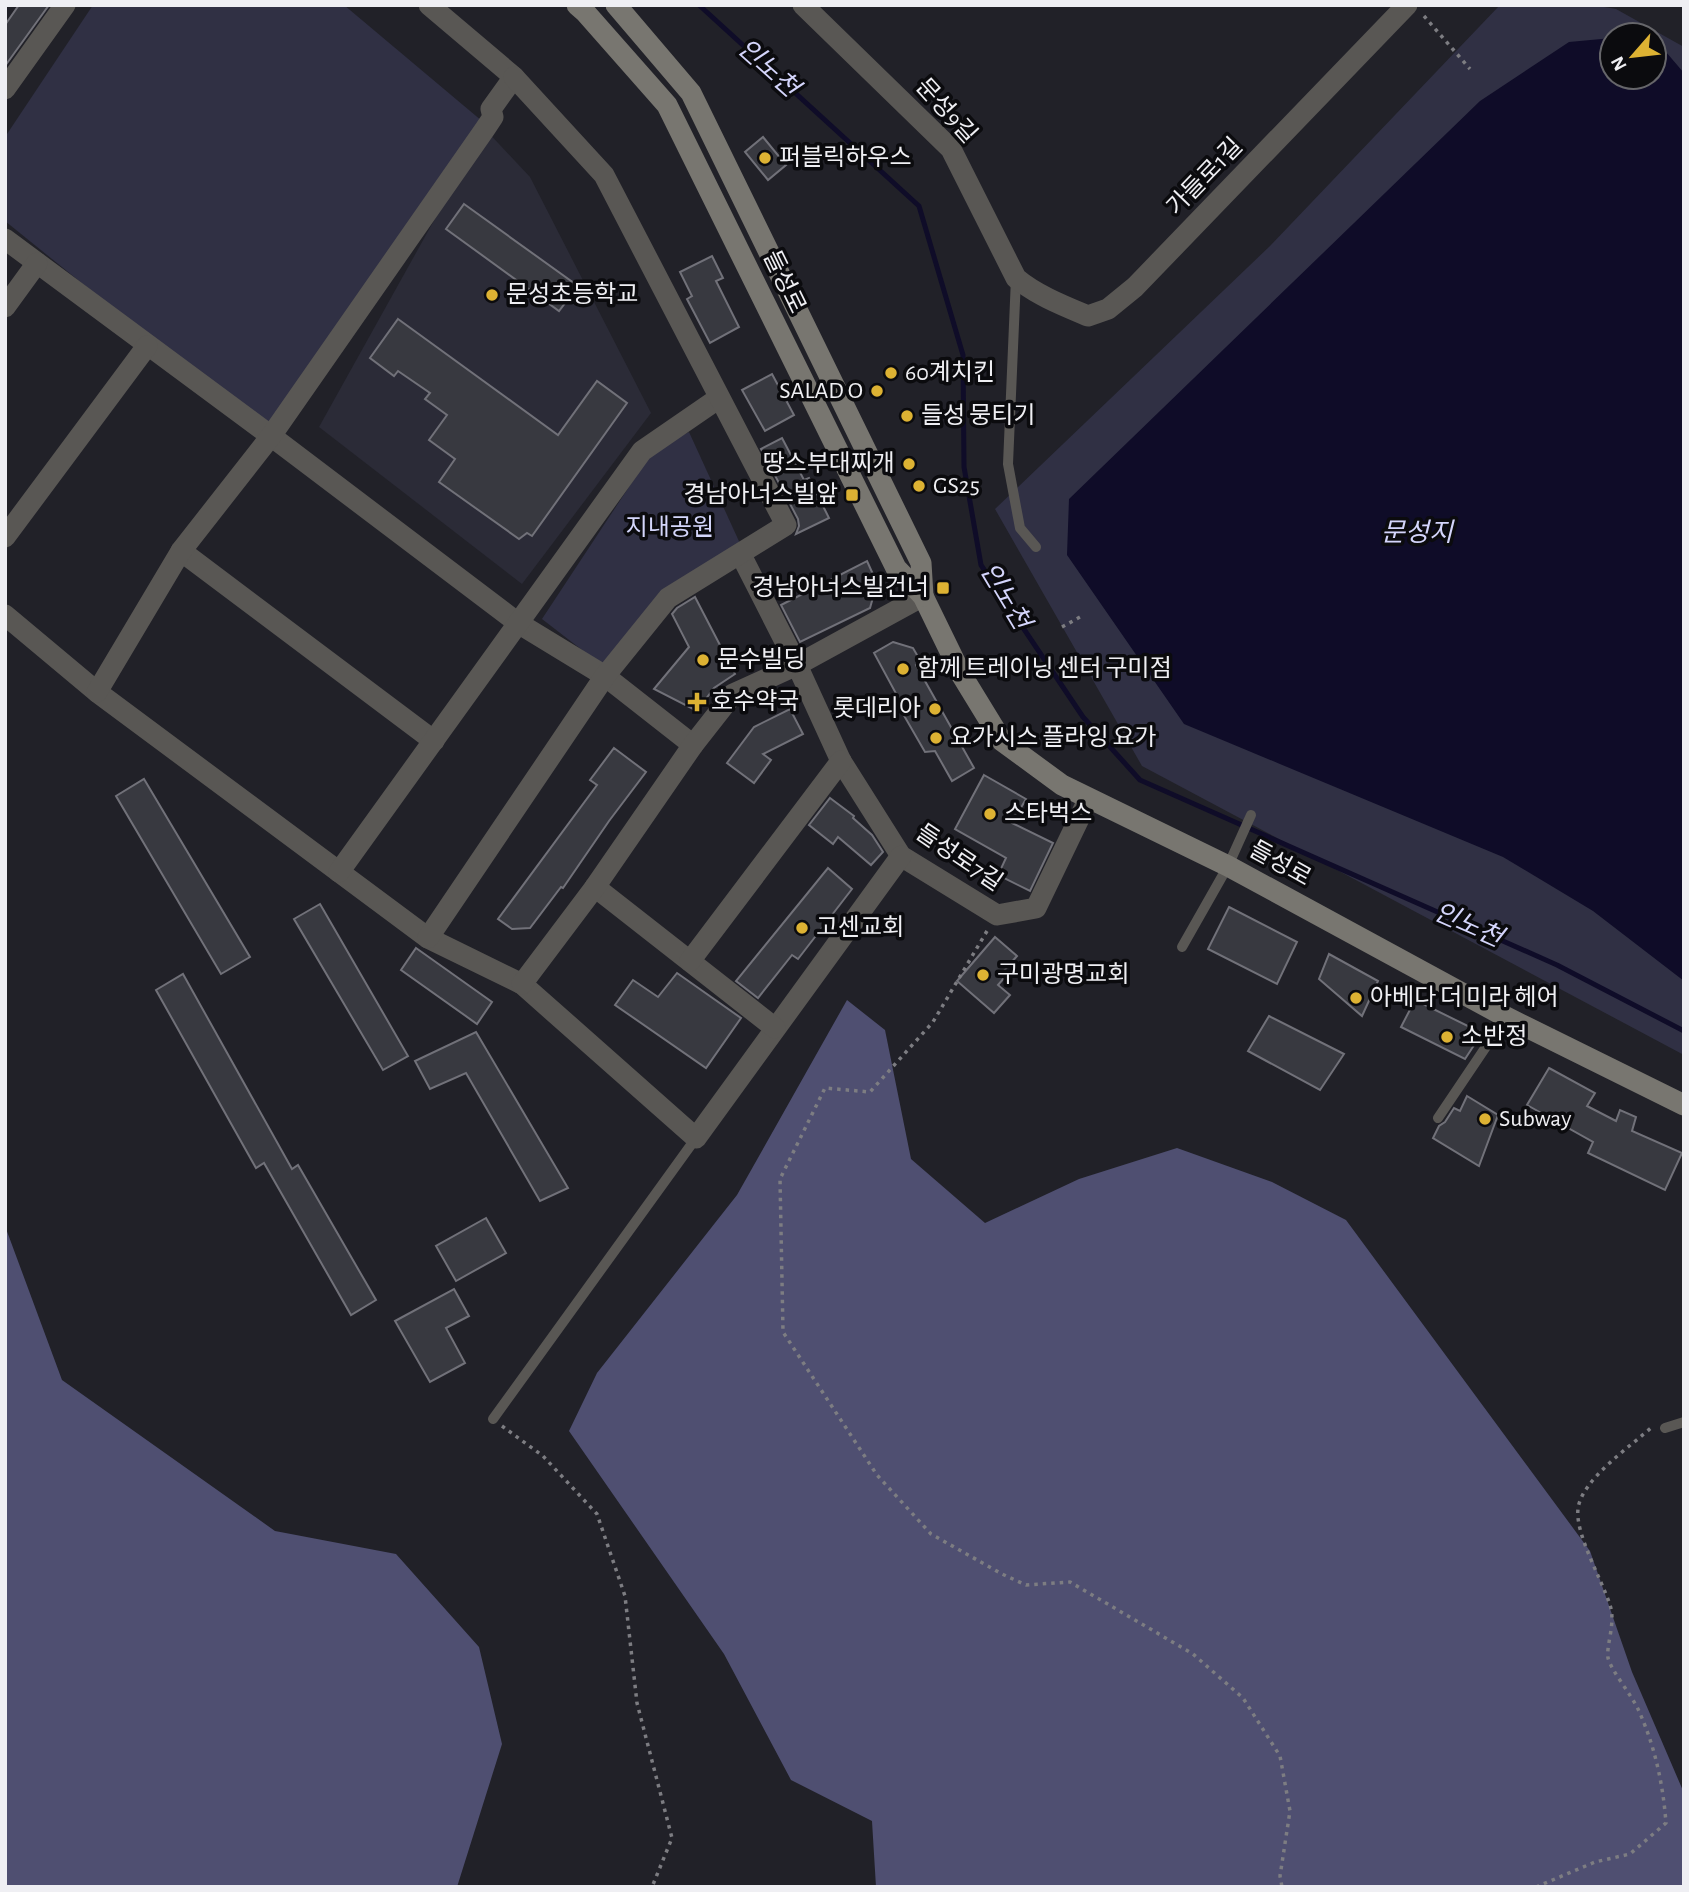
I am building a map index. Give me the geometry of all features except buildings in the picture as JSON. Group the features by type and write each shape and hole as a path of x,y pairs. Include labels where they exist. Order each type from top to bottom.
{"street":[{"path":"5,89 65,5"},
{"path":"428,938 605,676 668,598 786,525 604,175 514,77 429,5"},
{"name":"들성로","path":"616,5 691,93 921,563 923,596"},
{"name":"문성9길","path":"803,5 951,149 1016,278"},
{"name":"들성로","path":"584,7 667,105 896,568 923,596 961,674 1002,741 1062,785 1088,800 1228,866 1506,1017 1684,1105"},
{"name":"가들로1길","path":"1016,278 1054,301 1088,316 1108,309 1135,287 1415,10"},
{"path":"97,692 180,551 271,436 485,129 493,117 491,109 514,77"},
{"path":"5,239 518,623 605,676 693,746"},
{"path":"5,306 37,264"},
{"path":"5,537 147,346"},
{"path":"340,872 642,451 719,398"},
{"path":"180,551 434,741"},
{"name":"들성로7길","path":"741,555 797,665 841,761 901,856 996,915 1036,908 1088,800"},
{"path":"522,984 733,694 797,665 923,596"},
{"path":"5,615 97,692 428,938 522,984 696,1138 901,856"},
{"path":"690,961 841,761"},
{"path":"595,887 775,1028"}],"lane":[{"path":"1016,278 1008,464 1020,527 1036,547"},
{"path":"1182,947 1228,866 1251,815"},
{"path":"1438,1118 1506,1017"},
{"path":"493,1419 696,1138"},
{"path":"1665,1428 1684,1422"}],"path":[{"path":"1415,10 1470,69"},
{"path":"1062,627 1080,617"},
{"path":"996,915 933,1022 870,1092 825,1088 780,1179 783,1332 877,1475 931,1534 1026,1585 1070,1583 1193,1654 1243,1698 1280,1756 1290,1811 1280,1876 1282,1887"},
{"path":"493,1419 543,1456 597,1514 625,1596 637,1703 672,1838 652,1887"},
{"path":"1536,1887 1595,1862 1630,1854 1666,1824 1662,1783 1652,1748 1638,1709 1608,1659 1612,1609 1582,1537 1578,1509 1588,1484 1652,1426 1665,1428"}],"shaded area":[{"name":"문성초등학교","path":"485,129 530,177 651,413 522,584 319,427"},
{"path":"847,1000 885,1030 911,1159 985,1223 1079,1179 1177,1148 1272,1182 1346,1220 1590,1551 1632,1672 1684,1793 1684,1887 876,1887 872,1821 791,1780 724,1654 569,1431 597,1373 737,1195"},
{"path":"5,1226 62,1380 275,1531 396,1554 479,1647 502,1744 457,1887 5,1887"}],"green space":[{"path":"93,5 344,5 482,121 271,436 5,221 5,137"},
{"name":"문성지","path":"1500,5 1592,5 1616,9 1637,21 1598,21 1598,91 1668,91 1668,38 1684,47 1684,1055 1142,766 995,509 1270,246"},
{"name":"지내공원","path":"689,432 743,550 666,596 608,670 542,619 654,449"}],"water":[{"name":"문성지","path":"1598,39 1598,91 1668,91 1668,54 1684,73 1684,981 1593,911 1503,857 1184,724 1067,555 1069,499 1480,101 1569,42"}],"waterway":[{"name":"인노천","path":"699,5 919,206 963,355 964,467 981,565 1083,717 1140,780 1557,965 1684,1031"}],"place":[{"name":"퍼블릭하우스","path":"765,158"},
{"name":"문성초등학교","path":"492,295"},
{"name":"60계치킨","path":"891,373"},
{"name":"SALAD O","path":"877,391"},
{"name":"들성 뭉티기","path":"907,416"},
{"name":"땅스부대찌개","path":"909,464"},
{"name":"GS25","path":"919,486"},
{"name":"경남아너스빌앞","path":"852,495"},
{"name":"경남아너스빌건너","path":"943,588"},
{"name":"문수빌딩","path":"703,660"},
{"name":"함께 트레이닝 센터 구미점","path":"903,669"},
{"name":"호수약국","path":"697,702"},
{"name":"롯데리아","path":"935,709"},
{"name":"요가시스 플라잉 요가","path":"936,738"},
{"name":"스타벅스","path":"990,814"},
{"name":"고센교회","path":"802,928"},
{"name":"구미광명교회","path":"983,975"},
{"name":"아베다 더 미라 헤어","path":"1356,998"},
{"name":"소반정","path":"1447,1037"},
{"name":"Subway","path":"1485,1119"}]}
